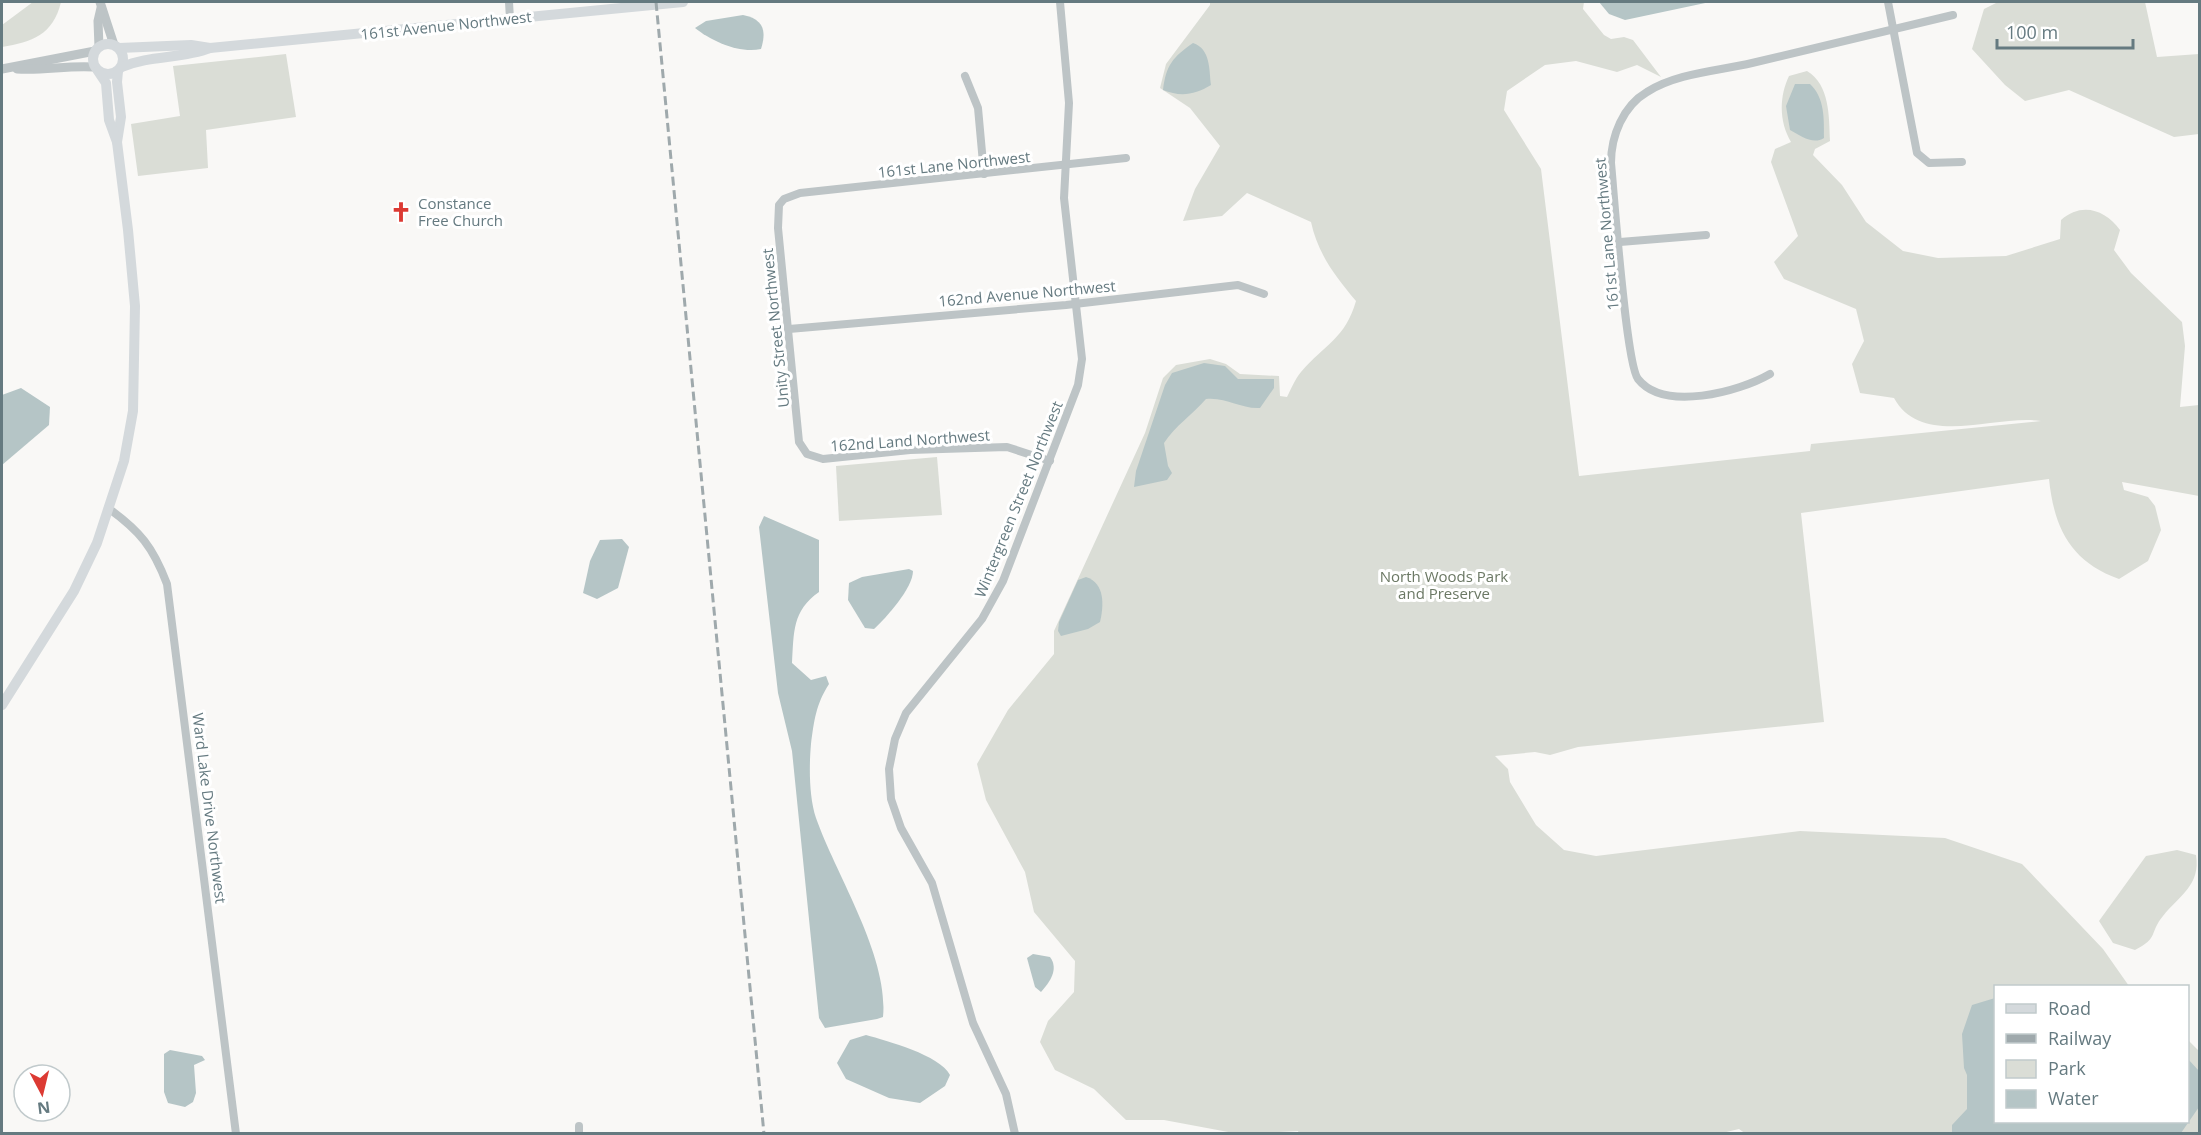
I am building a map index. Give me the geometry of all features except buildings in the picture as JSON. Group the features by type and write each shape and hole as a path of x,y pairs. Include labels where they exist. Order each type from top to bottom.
{"main road":[{"name":"161st Avenue Northwest","path":"116,47 191,45 210,48 683,2"},
{"path":"2,705 74,591 97,543 124,461 133,411 136,362 135,306 117,142 109,120 106,83 96,69 97,49 116,47 123,57 117,82 121,117 117,142"},
{"name":"161st Avenue Northwest","path":"120,69 136,60 196,54 210,48"},
{"path":"96,69 108,75 120,69"}],"street":[{"path":"509,2 510,19"},
{"name":"Wintergreen Street Northwest","path":"1015,1134 1006,1094 973,1023 932,883 901,828 891,799 889,769 895,739 906,713 982,619 1002,581 1069,412 1081,372 1077,304 1064,198 1069,103 1060,2"},
{"path":"1888,2 1914,144 1924,160 1937,164 1962,162"},
{"path":"100,5 116,47"},
{"path":"6,69 97,49 100,5"},
{"name":"161st Lane Northwest","path":"1770,374 1739,389 1664,396 1636,378 1632,367 1611,163 1613,145 1621,120 1634,102 1647,92 1677,79 1953,15"},
{"path":"6,69 41,71 79,66 96,69"},
{"path":"965,76 978,108 984,174"},
{"name":"161st Lane Northwest","path":"784,199 800,193 1126,158"},
{"name":"Unity Street Northwest","path":"784,199 779,205 778,228 799,442 807,454"},
{"path":"1620,242 1706,235"},
{"name":"162nd Avenue Northwest","path":"789,328 1077,304 1238,285 1264,294"},
{"name":"162nd Land Northwest","path":"807,454 823,459 910,450 1007,447 1050,460"},
{"name":"Ward Lake Drive Northwest","path":"108,508 147,542 166,584 236,1134"}],"green space":[{"path":"33,2 61,2 53,22 40,35 2,47 2,25"},
{"name":"North Woods Park and Preserve","path":"1210,2 1584,2 1583,9 1604,35 1611,39 1624,37 1633,40 1661,77 1637,65 1617,72 1576,61 1545,65 1507,91 1504,110 1541,169 1579,476 1810,451 1811,444 2041,421 2023,420 1941,426 1922,422 1907,413 1894,398 1860,393 1852,364 1864,341 1856,309 1784,279 1774,262 1798,236 1771,162 1775,149 1791,142 1782,118 1783,92 1789,76 1807,71 1820,84 1827,102 1830,141 1815,149 1813,155 1842,185 1866,222 1903,251 1938,258 2006,256 2060,239 2061,220 2077,211 2092,210 2114,223 2120,230 2114,250 2131,273 2182,322 2185,346 2180,407 2199,405 2199,496 2122,482 2124,490 2148,497 2155,506 2161,530 2148,561 2119,579 2102,572 2089,563 2077,553 2061,528 2051,497 2049,479 1801,513 1824,722 1578,747 1550,755 1535,752 1495,756 1508,769 1510,782 1536,825 1564,850 1596,856 1800,831 1945,838 2022,864 2103,949 2128,985 1994,985 1994,1123 2189,1123 2189,1041 2199,1051 2199,1133 1746,1134 1739,1129 1718,1134 1299,1134 1298,1131 1239,1134 1164,1120 1126,1120 1094,1089 1055,1070 1040,1042 1048,1021 1074,992 1075,961 1034,912 1025,872 986,800 977,764 1008,710 1054,654 1054,631 1145,433 1163,378 1176,365 1210,359 1226,364 1240,374 1279,376 1280,396 1287,397 1301,372 1340,333 1356,301 1328,264 1311,222 1247,193 1222,216 1183,221 1195,189 1220,146 1190,108 1160,88 1166,64"},
{"path":"1998,2 2145,2 2157,57 2199,54 2199,134 2174,137 2069,90 2025,101 2005,85 1972,49 1984,9"},
{"path":"286,54 296,117 206,130 208,168 138,176 131,124 180,116 173,66"},
{"path":"937,457 942,515 839,521 836,466"},
{"path":"2177,850 2196,855 2197,865 2192,882 2163,916 2151,938 2143,946 2135,950 2113,943 2099,921 2146,856"}],"water":[{"path":"1599,2 1710,2 1625,20 1609,14"},
{"path":"743,15 755,19 762,26 764,36 761,49 735,48 695,28 706,21"},
{"path":"1193,43 1199,46 1206,55 1211,85 1187,94 1175,94 1163,90 1166,74 1172,62"},
{"path":"1795,84 1810,84 1819,96 1824,124 1824,138 1820,140 1811,140 1790,130 1786,106"},
{"path":"1204,363 1225,366 1238,379 1274,379 1274,388 1260,408 1206,399 1164,443 1168,466 1172,473 1167,480 1134,487 1136,471 1165,385 1172,373"},
{"path":"21,388 50,407 49,425 2,465 2,395"},
{"path":"764,516 819,540 819,592 810,599 799,615 794,632 792,663 811,680 826,676 829,684 818,706 813,728 810,762 812,801 825,840 870,942 883,993 883,1017 825,1028 819,1018 792,751 778,693 759,527"},
{"path":"622,539 629,547 618,588 597,599 583,593 590,561 600,540"},
{"path":"909,569 913,571 912,578 898,602 874,629 865,628 848,600 849,583 862,577"},
{"path":"1086,577 1097,584 1102,595 1100,622 1088,629 1061,636 1058,631 1059,622 1078,580"},
{"path":"1033,954 1050,957 1054,966 1050,980 1041,992 1035,987 1027,958"},
{"path":"1994,998 1994,1123 2188,1123 2181,1133 1952,1133 1952,1125 1967,1109 1967,1075 1964,1068 1962,1034 1972,1005"},
{"path":"866,1035 912,1050 936,1061 950,1075 945,1086 920,1103 889,1098 846,1079 837,1063 850,1040"},
{"path":"170,1050 202,1056 205,1060 194,1065 196,1093 193,1102 185,1107 168,1103 164,1092 164,1054"},
{"path":"2189,1060 2199,1071 2199,1107 2189,1121"}],"railway":[{"path":"656,2 764,1134"}],"place":[{"name":"Constance Free Church","path":"401,212"}]}
